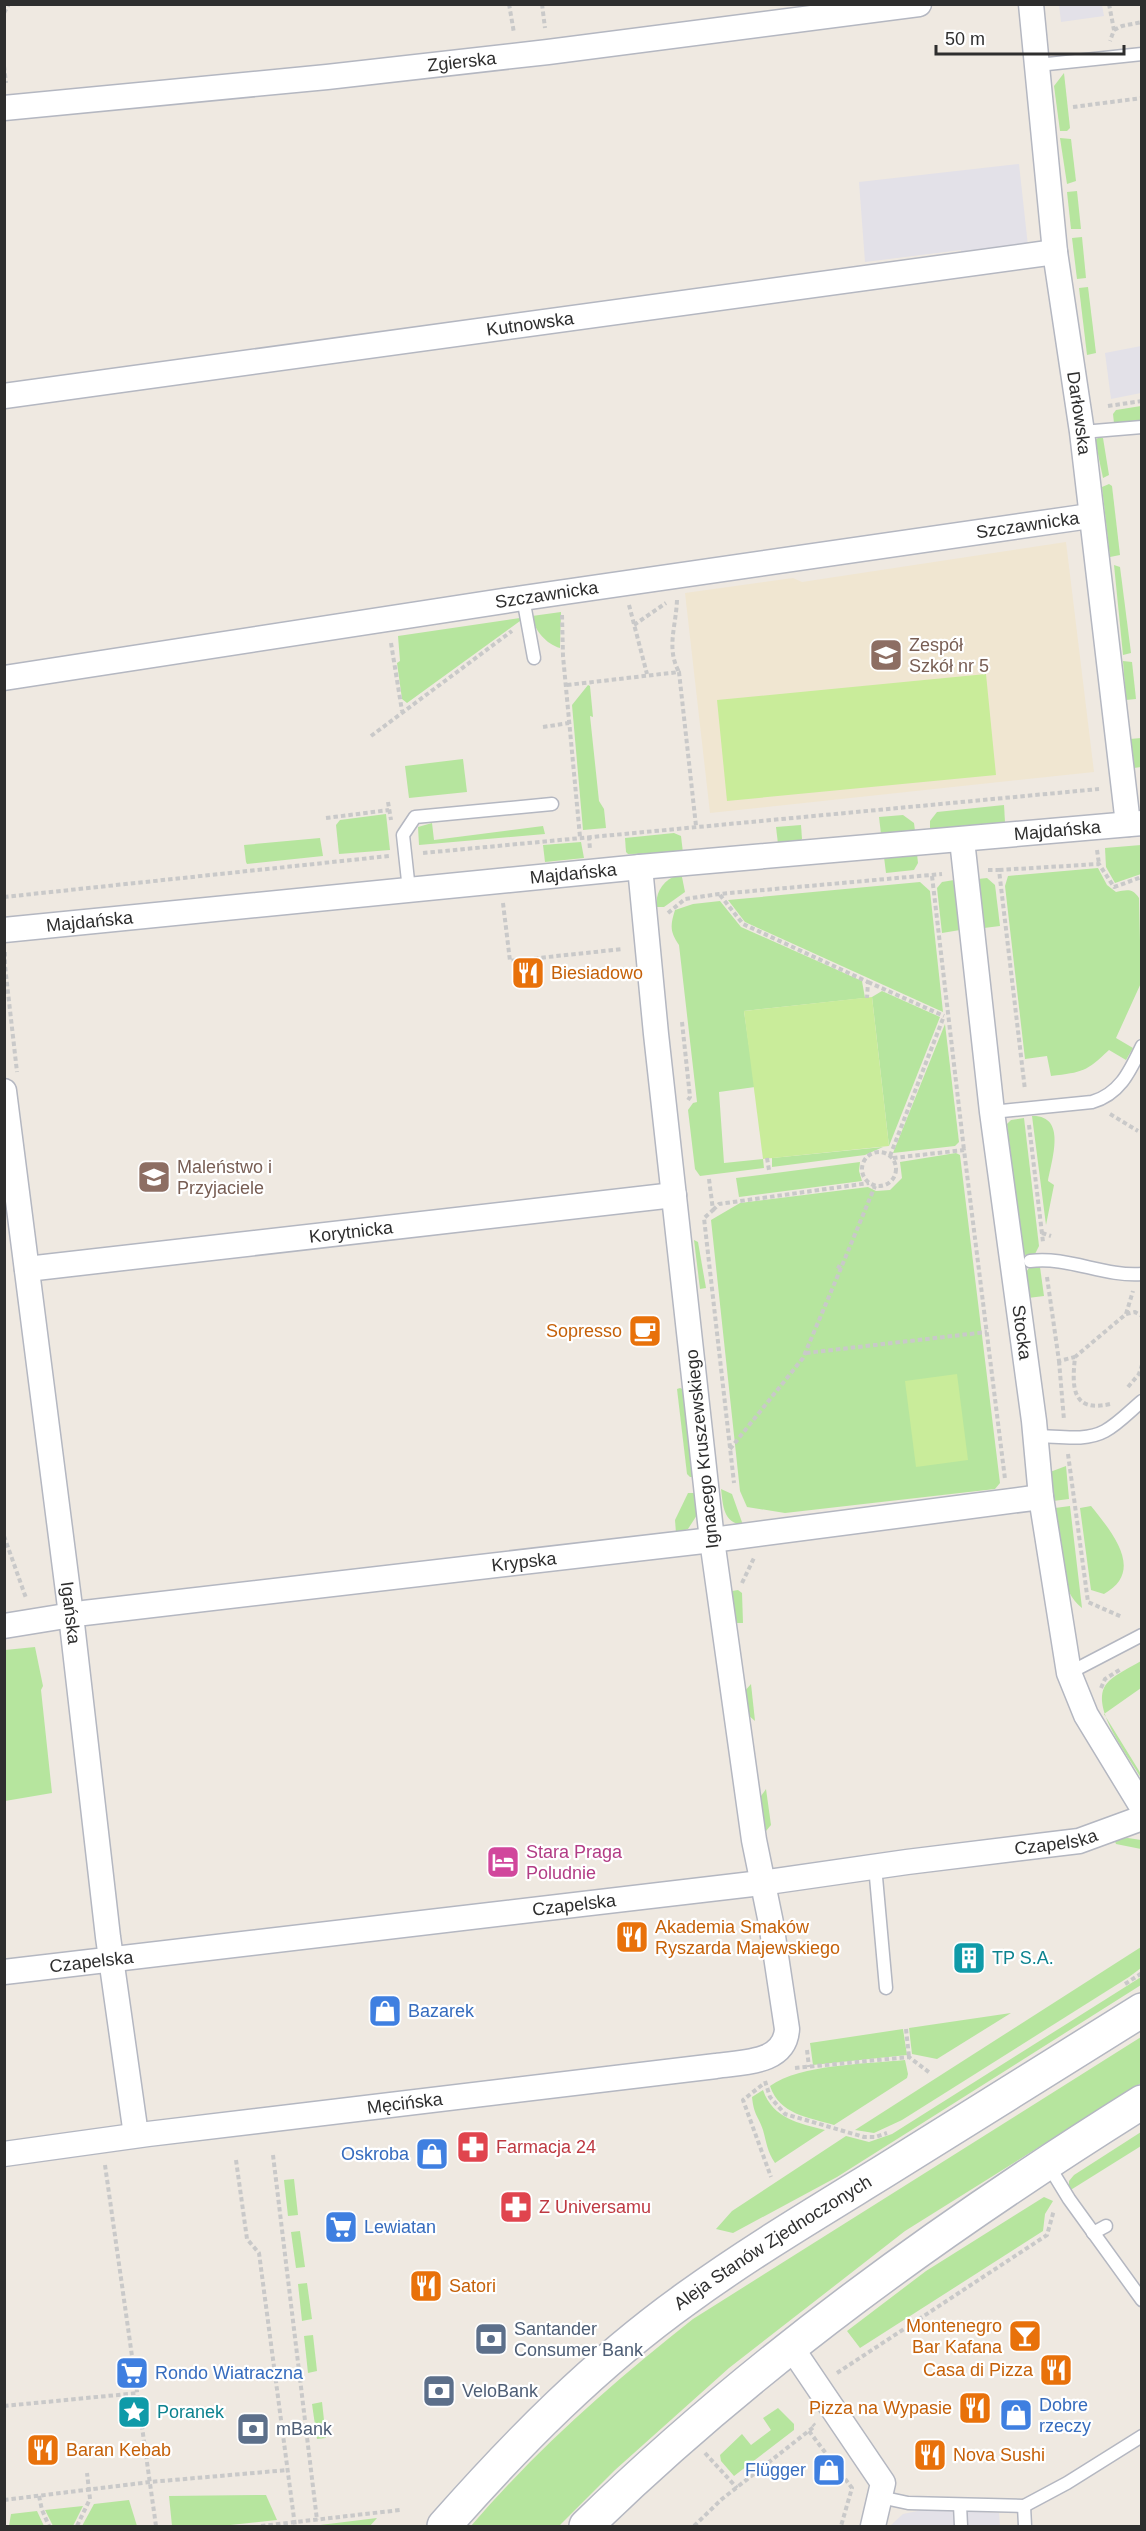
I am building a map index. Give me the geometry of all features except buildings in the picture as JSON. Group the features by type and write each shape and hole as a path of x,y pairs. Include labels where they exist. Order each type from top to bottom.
{"main road":[{"name":"Aleja Stanów Zjednoczonych","path":"444,2526 493,2471 573,2391 686,2298 755,2251 1142,2010"},
{"path":"586,2526 649,2464 791,2347 925,2246 1046,2163 1142,2102"}],"street":[{"name":"Zgierska","path":"4,108 316,78 548,52 919,4"},
{"name":"Darłowska","path":"1031,4 1055,252 1082,432 1090,516 1135,823"},
{"name":"Kutnowska","path":"4,396 1055,252"},
{"name":"Szczawnicka","path":"4,678 525,609 1090,516"},
{"name":"Majdańska","path":"4,930 640,867 1135,823"},
{"name":"Stocka","path":"962,840 992,1112 1036,1436 1041,1497 1069,1673 1086,1715 1142,1807"},
{"name":"Ignacego Kruszewskiego","path":"640,867 712,1540 761,1883 771,1923 787,2029"},
{"name":"Igańska","path":"4,1091 71,1615 111,1960 136,2135"},
{"name":"Korytnicka","path":"27,1269 675,1195"},
{"name":"Krypska","path":"4,1626 71,1615 712,1540 1041,1497"},
{"name":"Czapelska","path":"4,1972 761,1883 875,1866 1079,1841 1142,1818"},
{"name":"Męcińska","path":"4,2154 136,2135 716,2066 767,2073 786,2038 787,2029"},
{"path":"791,2347 883,2483 873,2526"}],"lane":[{"path":"1038,65 1142,54"},
{"path":"1082,432 1142,427"},
{"path":"525,609 534,658"},
{"path":"409,890 403,835 415,816 552,804"},
{"path":"992,1112 1092,1102 1102,1099 1123,1081 1142,1046"},
{"path":"1030,1261 1063,1260 1123,1273 1142,1274"},
{"path":"1036,1436 1085,1438 1108,1430 1142,1401"},
{"path":"1069,1673 1142,1635"},
{"path":"875,1866 886,1988"},
{"path":"1046,2163 1069,2199 1142,2300"},
{"path":"1093,2233 1106,2226"},
{"path":"880,2497 908,2503 1024,2506 1142,2436"},
{"path":"960,2505 961,2526"},
{"path":"1024,2506 1025,2526"}],"path":[{"path":"4,13 9,4"},
{"path":"509,4 515,39"},
{"path":"1100,44 1110,42 1114,30 1109,4"},
{"path":"1114,30 1142,22"},
{"path":"1073,107 1142,98"},
{"path":"1108,406 1142,401"},
{"path":"634,625 676,596 671,647 673,660 679,672 696,825"},
{"path":"627,597 647,674"},
{"path":"370,736 525,609"},
{"path":"562,609 563,656 580,837"},
{"path":"390,633 402,711"},
{"path":"567,685 679,672"},
{"path":"543,727 569,723"},
{"path":"4,897 696,825 1092,790"},
{"path":"326,818 389,810"},
{"path":"1097,846 1099,864 1114,887 1142,878"},
{"path":"665,917 685,899 719,894 932,876 964,870 1099,864"},
{"path":"999,870 1044,1259 1059,1361 1066,1436 1088,1602 1122,1617"},
{"path":"932,876 946,1016 1005,1481"},
{"path":"719,894 743,924 946,1016"},
{"path":"503,896 510,961 631,948"},
{"path":"867,998 868,982"},
{"path":"891,1157 946,1016"},
{"path":"1092,1102 1138,1131"},
{"path":"868,1183 861,1171 865,1158 877,1151 891,1157 964,1150"},
{"path":"734,1483 704,1218 719,1204 868,1183 884,1186 891,1182 896,1174 896,1166 891,1157"},
{"path":"767,1158 769,1170"},
{"path":"709,1179 713,1210"},
{"path":"730,1449 805,1353 839,1267 875,1186"},
{"path":"1042,1233 1051,1236"},
{"path":"1059,1361 1075,1357 1126,1314 1135,1312 1142,1316"},
{"path":"805,1353 987,1332"},
{"path":"1075,1357 1072,1381 1074,1394 1084,1403 1100,1406 1117,1399"},
{"path":"1122,1394 1139,1374 1142,1365"},
{"path":"4,1536 27,1600"},
{"path":"744,1583 755,1554"},
{"path":"1116,1990 1142,1973"},
{"path":"906,2029 909,2057"},
{"path":"794,2068 909,2057 930,2073"},
{"path":"767,2073 773,2103 792,2117 864,2137 876,2137 890,2132"},
{"path":"767,2073 743,2100 771,2177"},
{"path":"273,2156 317,2520"},
{"path":"237,2160 247,2239 259,2253 295,2524"},
{"path":"108,2181 156,2526"},
{"path":"836,2374 1047,2235 1054,2209 1069,2199"},
{"path":"4,2406 138,2393"},
{"path":"694,2526 737,2488 815,2426 808,2418"},
{"path":"809,2431 852,2488 841,2526"},
{"path":"704,2452 737,2488"},
{"path":"4,2521 4,2502 150,2482 288,2470"},
{"path":"77,2526 90,2499 87,2473"},
{"path":"39,2496 49,2526"},
{"path":"261,2526 295,2524 400,2510"}],"shaded area":[{"path":"1059,5 1102,5 1104,16 1061,22"},
{"path":"1019,164 1028,246 961,254 961,250 865,262 859,182"},
{"path":"1141,346 1141,393 1111,399 1105,353"},
{"name":"Zespół Szkół nr 5","path":"1066,542 1094,772 710,813 685,593 793,578 802,582"},
{"path":"927,2509 999,2513 1000,2526 890,2526 903,2514"}],"green space":[{"path":"1064,73 1070,128 1067,131 1060,131 1054,86"},
{"path":"1060,138 1071,139 1076,181 1067,184"},
{"path":"1077,191 1081,229 1071,229 1067,192"},
{"path":"1082,237 1086,278 1077,279 1072,238"},
{"path":"1088,287 1096,353 1087,355 1079,288"},
{"path":"1141,406 1141,420 1114,423 1113,414 1116,410"},
{"path":"1103,438 1109,475 1103,478 1095,440"},
{"path":"1109,484 1112,486 1120,555 1110,557 1102,487"},
{"path":"1114,565 1120,567 1131,653 1123,655"},
{"path":"561,612 560,648 541,636 532,616"},
{"path":"520,618 520,621 407,703 402,699 397,663 400,661 398,636"},
{"path":"1123,661 1132,662 1136,699 1126,700"},
{"path":"986,674 996,775 727,801 717,700"},
{"path":"588,685 590,686 593,717 590,716 599,801 604,809 606,828 583,830 572,705"},
{"path":"1141,738 1141,767 1134,768 1130,739"},
{"path":"463,759 467,792 409,798 405,766"},
{"path":"1004,805 1005,822 930,830 930,821 937,812"},
{"path":"386,814 390,850 339,854 336,825 340,820"},
{"path":"903,815 914,823 915,831 881,834 879,817"},
{"path":"432,823 434,840 543,826 545,834 419,845 418,827"},
{"path":"801,825 802,839 800,842 778,844 776,827"},
{"path":"674,833 681,836 683,853 628,854 626,852 625,838"},
{"path":"320,838 323,856 247,864 246,862 244,845"},
{"path":"581,842 584,858 545,862 543,845"},
{"path":"1141,845 1141,874 1115,883 1106,867 1105,848"},
{"path":"917,854 918,863 914,870 886,873 884,857"},
{"path":"1098,868 1107,885 1116,892 1129,890 1139,898 1141,983 1116,1038 1133,1048 1126,1060 1109,1050 1083,1070 1051,1076 1047,1056 1025,1059 1005,886 1008,876"},
{"path":"673,877 682,877 685,892 664,907 657,907 660,890"},
{"path":"987,878 995,885 1000,926 984,928 978,879"},
{"path":"954,880 960,930 942,933 937,888 942,882"},
{"path":"920,882 930,891 943,1012 745,922 728,900"},
{"path":"720,901 741,927 862,981 865,998 744,1011 755,1087 719,1092 724,1163 763,1159 764,1168 700,1176 695,1169 688,1110 693,1103 697,1102 679,945 672,932 672,925 675,910 693,904"},
{"path":"882,991 940,1017 889,1146 872,997"},
{"path":"872,997 889,1146 763,1159 744,1011"},
{"path":"945,1024 959,1142 955,1146 893,1153"},
{"path":"1032,1116 1043,1118 1050,1123 1055,1140 1048,1181 1054,1185 1046,1225"},
{"path":"1024,1118 1039,1246 1034,1256 1028,1257 1023,1253 1007,1124 1011,1120"},
{"path":"883,1147 865,1155 772,1167 772,1158"},
{"path":"956,1153 960,1155 1000,1483 995,1489 785,1513 747,1507 740,1491 711,1220 740,1203 868,1187 876,1191 890,1190 902,1178 900,1162"},
{"path":"860,1162 859,1171 862,1181 739,1197 736,1178"},
{"path":"694,1240 698,1242 706,1288 700,1289"},
{"path":"1040,1267 1044,1296 1028,1298 1026,1272 1029,1268"},
{"path":"957,1374 968,1460 916,1467 905,1381"},
{"path":"677,1389 685,1390 693,1477 687,1474"},
{"path":"1066,1466 1069,1499 1053,1501 1050,1472"},
{"path":"721,1489 732,1494 743,1525 736,1524 728,1517"},
{"path":"688,1493 695,1493 697,1515 688,1529 676,1533 675,1520"},
{"path":"1070,1506 1082,1608 1067,1588 1058,1548 1055,1508"},
{"path":"1091,1506 1115,1539 1124,1563 1122,1574 1116,1585 1104,1594 1091,1590 1080,1508"},
{"path":"738,1590 742,1593 743,1623 736,1623 732,1591"},
{"path":"35,1647 43,1686 41,1690 52,1793 5,1801 5,1650"},
{"path":"1141,1661 1141,1688 1105,1713 1102,1702 1103,1691 1109,1681"},
{"path":"751,1684 755,1721 748,1715 744,1692"},
{"path":"1107,1718 1141,1774 1141,1778 1111,1730"},
{"path":"766,1789 771,1825 766,1831 759,1799"},
{"path":"1114,1839 1141,1840 1141,1849 1116,1844"},
{"path":"1141,1947 1141,1968 1129,1977 902,2120 874,2133 855,2130"},
{"path":"1141,1977 1141,1985 837,2177 733,2233 716,2229 732,2211 846,2136 869,2142 892,2134"},
{"path":"1011,2013 937,2059 912,2054 909,2028"},
{"path":"903,2029 907,2055 813,2065 810,2043"},
{"path":"1141,2037 1141,2083 905,2231 729,2368 615,2470 559,2526 471,2526 549,2443 634,2367 693,2319"},
{"path":"905,2060 907,2078 834,2125 805,2117 788,2109 775,2096 770,2086 799,2073 816,2069"},
{"path":"763,2090 767,2100 780,2114 797,2122 825,2130 775,2163 755,2112 752,2097"},
{"path":"1141,2132 1141,2146 1069,2191 1069,2181 1074,2175"},
{"path":"294,2179 298,2215 288,2216 284,2180"},
{"path":"1044,2197 1053,2201 1045,2214 1043,2231 860,2348 847,2331 926,2271"},
{"path":"300,2231 305,2267 296,2268 291,2232"},
{"path":"307,2283 312,2319 302,2321 298,2284"},
{"path":"313,2335 317,2371 308,2373 304,2336"},
{"path":"322,2402 326,2438 317,2439 312,2404"},
{"path":"778,2408 794,2424 794,2430 734,2476 721,2461 720,2455 742,2434 751,2445 771,2430 763,2418"},
{"path":"266,2495 277,2520 221,2526 172,2526 169,2496"},
{"path":"129,2500 137,2526 82,2526 94,2504"},
{"path":"83,2506 73,2526 53,2526 45,2510"},
{"path":"37,2511 44,2526 9,2526 11,2514"},
{"path":"377,2518 370,2526 312,2526"}],"place":[{"name":"Zespół Szkół nr 5","path":"886,655"},
{"name":"Biesiadowo","path":"528,973"},
{"name":"Maleństwo i Przyjaciele","path":"154,1177"},
{"name":"Sopresso","path":"645,1331"},
{"name":"Stara Praga Poludnie","path":"503,1862"},
{"name":"Akademia Smaków Ryszarda Majewskiego","path":"632,1937"},
{"name":"TP S.A.","path":"969,1958"},
{"name":"Bazarek","path":"385,2011"},
{"name":"Farmacja 24","path":"473,2147"},
{"name":"Oskroba","path":"432,2154"},
{"name":"Z Universamu","path":"516,2207"},
{"name":"Lewiatan","path":"341,2227"},
{"name":"Satori","path":"426,2286"},
{"name":"Montenegro Bar Kafana","path":"1025,2336"},
{"name":"Santander Consumer Bank","path":"491,2339"},
{"name":"Casa di Pizza","path":"1056,2370"},
{"name":"Rondo Wiatraczna","path":"132,2373"},
{"name":"VeloBank","path":"439,2391"},
{"name":"Pizza na Wypasie","path":"975,2408"},
{"name":"Poranek","path":"134,2412"},
{"name":"Dobre rzeczy","path":"1016,2415"},
{"name":"mBank","path":"253,2429"},
{"name":"Baran Kebab","path":"43,2450"},
{"name":"Nova Sushi","path":"930,2455"},
{"name":"Flügger","path":"829,2470"}]}
